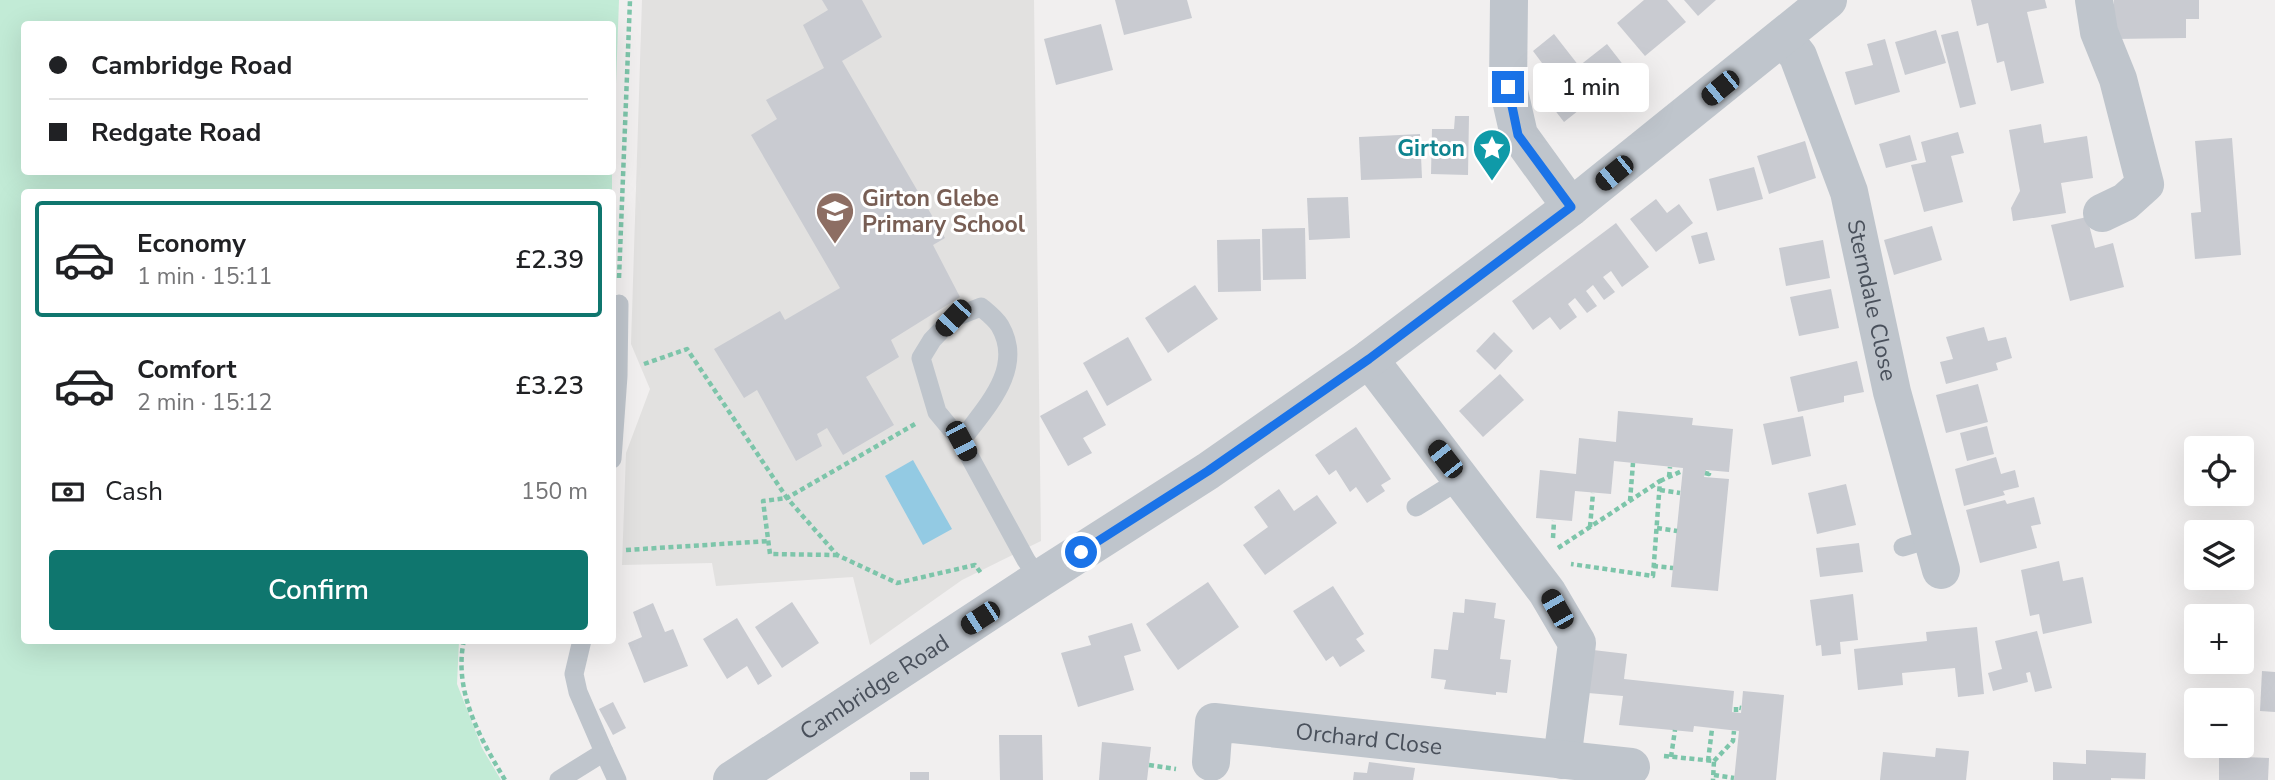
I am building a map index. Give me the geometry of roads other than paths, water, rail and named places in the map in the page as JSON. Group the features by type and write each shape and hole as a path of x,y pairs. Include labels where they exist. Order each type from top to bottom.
{"street":[{"path":"1509,0 1508,87 1518,135 1571,207"},
{"name":"Cambridge Road","path":"732,780 1208,471 1369,359 1571,207 1828,0"},
{"path":"2094,0 2099,32 2118,79 2145,184 2125,202 2102,213"},
{"name":"Sterndale Close","path":"1783,37 1798,56 1849,192 1926,552"},
{"path":"1369,359 1461,479 1535,564 1547,592 1577,643 1562,760"},
{"name":"Orchard Close","path":"1210,762 1214,722 1630,767"}],"lane":[{"path":"616,404 618,304"},
{"path":"961,441 1004,378 1010,352 1000,325 981,307 953,318 932,340 921,358 937,412 961,441 1039,579"},
{"path":"1416,507 1461,479"},
{"path":"581,644 574,674 578,692 617,780"},
{"path":"559,780 604,751"}],"water":[{"path":"913,460 952,529 923,545 885,476"}],"place":[{"name":"Girton","path":"1492,182"},
{"name":"Girton Glebe Primary School","path":"835,245"}]}
